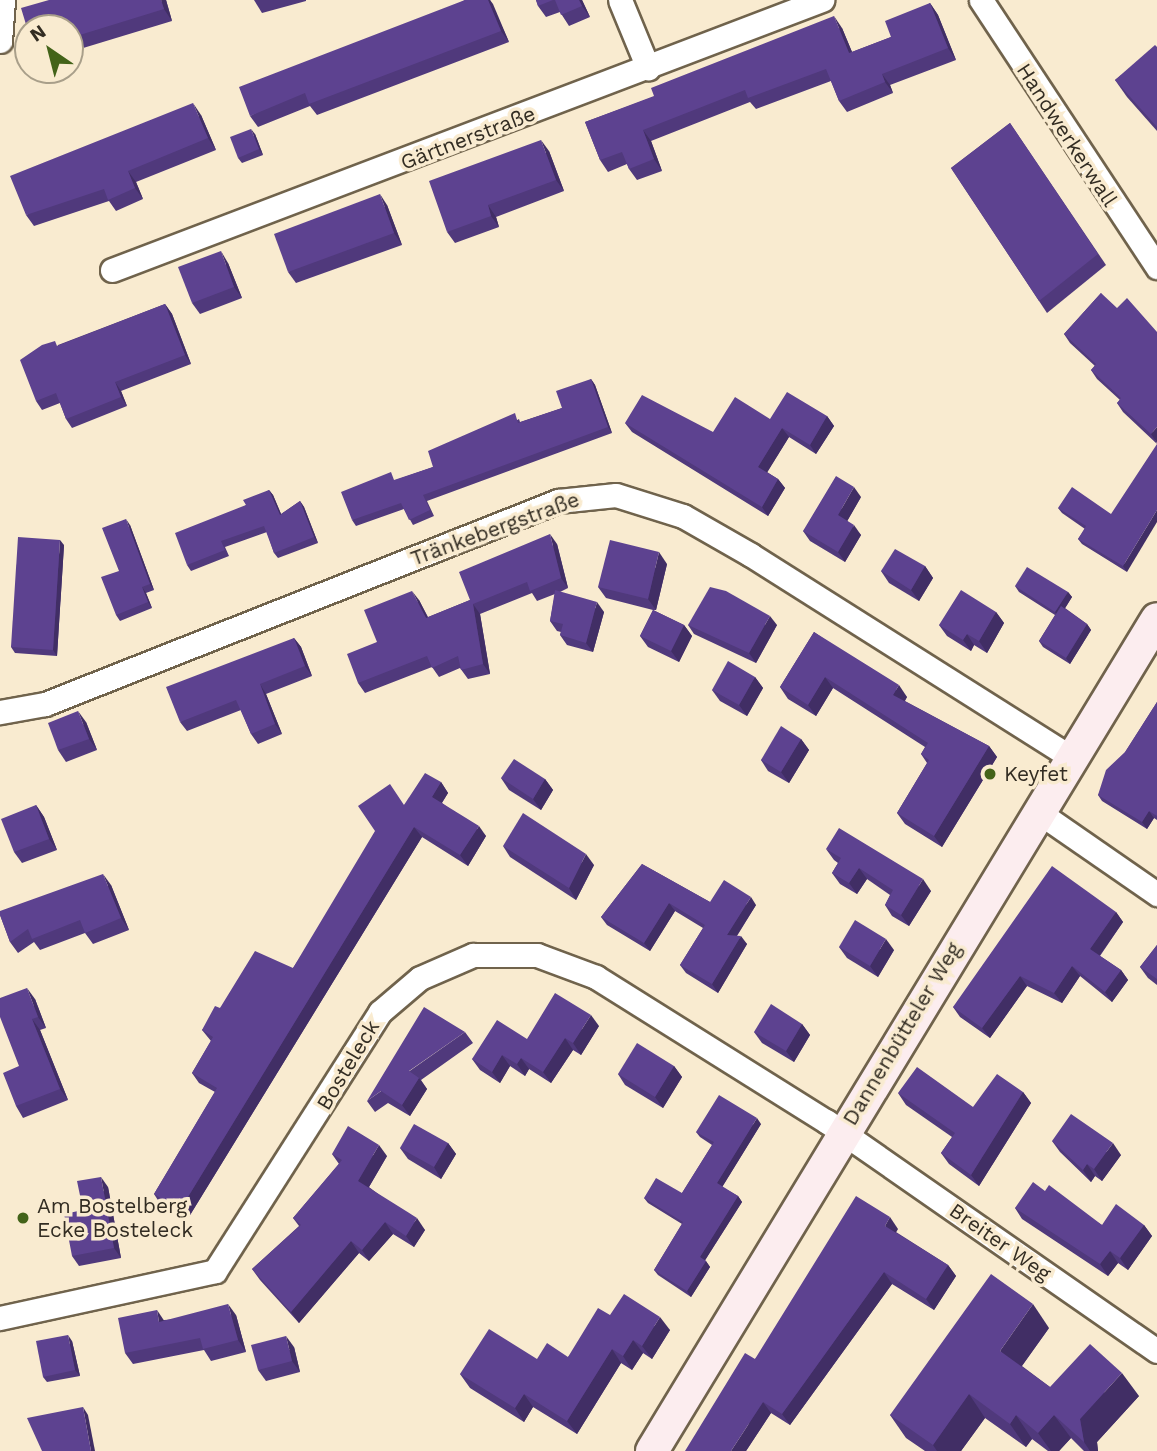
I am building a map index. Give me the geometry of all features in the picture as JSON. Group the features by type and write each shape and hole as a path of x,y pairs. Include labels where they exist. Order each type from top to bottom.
{"street":[{"path":"0,41 3,0"},
{"path":"620,0 648,68"},
{"name":"Gärtnerstraße","path":"112,270 822,0"},
{"name":"Handwerkerwall","path":"981,0 1157,267"},
{"name":"Tränkebergstraße","path":"0,712 45,704 558,501 616,495 683,516 751,555 1071,757"},
{"name":"Dannenbütteler Weg","path":"652,1451 1037,811 1157,620"},
{"path":"1037,811 1157,894"},
{"name":"Bosteleck","path":"0,1318 215,1271 380,1012 420,978 474,955 537,955 596,977 843,1132"},
{"name":"Breiter Weg","path":"843,1132 1157,1351"}],"building":[{"path":"49,0 161,0 164,9 84,34 84,14 23,14 21,8"},
{"path":"465,0 488,0 501,31 309,104 305,93 250,116 239,87"},
{"path":"536,0 553,0 538,6"},
{"path":"555,0 579,0 582,6 561,15"},
{"path":"930,3 948,48 882,74 885,82 839,101 826,69 748,98 745,90 643,130 654,159 629,169 622,152 600,160 585,122 654,96 651,88 834,16 849,53 891,37 885,21"},
{"path":"1155,45 1157,47 1157,127 1115,80"},
{"path":"193,103 208,138 128,171 135,188 108,200 104,189 26,215 10,176"},
{"path":"1010,123 1098,254 1039,301 951,168"},
{"path":"251,129 259,149 238,158 230,137"},
{"path":"541,140 556,180 488,205 491,216 447,232 429,181"},
{"path":"380,194 394,233 288,272 274,234"},
{"path":"221,251 234,287 192,303 178,267"},
{"path":"1101,293 1117,308 1127,298 1157,332 1157,427 1151,434 1117,403 1121,398 1091,370 1096,364 1064,334"},
{"path":"165,304 185,355 115,382 121,397 66,419 56,393 36,401 20,360 42,345 55,341 57,346"},
{"path":"591,379 608,427 423,495 430,510 409,520 401,503 352,520 341,492 391,472 394,480 433,467 428,451 515,413 518,423 562,408 556,391"},
{"path":"787,392 827,416 810,445 782,428 758,467 778,479 762,507 625,423 642,395 713,432 735,397 770,419"},
{"path":"1157,444 1157,510 1123,566 1078,539 1086,526 1058,508 1072,487 1111,514"},
{"path":"836,476 854,487 838,515 854,525 838,552 803,531"},
{"path":"269,490 280,515 300,501 314,537 274,553 264,526 221,541 225,550 187,565 175,533 246,505 243,500"},
{"path":"126,519 150,584 142,587 148,602 116,615 101,577 119,571 102,528"},
{"path":"550,534 561,578 530,591 527,582 473,604 483,664 461,670 458,656 432,668 427,656 358,683 347,654 377,642 364,610 412,591 426,618 470,600 459,572"},
{"path":"18,537 60,540 53,650 11,647"},
{"path":"610,540 659,552 648,599 598,587"},
{"path":"895,549 925,566 911,590 881,571"},
{"path":"1027,567 1068,592 1055,612 1015,586"},
{"path":"710,587 726,591 770,616 749,653 688,625"},
{"path":"555,590 597,602 586,643 560,635 563,624 550,621"},
{"path":"961,590 996,612 979,641 967,634 963,640 939,625"},
{"path":"1061,606 1087,624 1066,658 1039,641"},
{"path":"653,610 684,625 671,651 640,636"},
{"path":"814,632 899,685 893,695 989,746 934,836 897,813 929,760 921,754 928,743 825,677 808,705 780,687"},
{"path":"294,638 305,666 260,684 275,724 251,734 236,700 180,722 166,687"},
{"path":"728,661 755,677 739,705 712,690"},
{"path":"1157,702 1157,816 1149,811 1142,822 1098,795 1106,770 1125,752"},
{"path":"78,711 89,739 58,750 48,723"},
{"path":"781,726 801,739 781,772 761,760"},
{"path":"514,759 545,779 533,799 501,778"},
{"path":"425,773 441,782 432,797 479,826 460,855 414,827 180,1210 154,1194 217,1088 192,1073 213,1037 202,1030 215,1006 220,1008 255,951 293,968 375,831 358,806 390,784 404,805"},
{"path":"36,805 49,839 14,852 1,819"},
{"path":"523,813 586,854 569,888 503,846"},
{"path":"839,828 923,879 901,915 885,905 893,890 859,868 849,883 832,873 841,858 826,849"},
{"path":"642,864 710,902 724,880 751,897 727,935 741,936 712,984 680,965 705,925 669,903 644,943 601,917"},
{"path":"1052,866 1116,912 1090,949 1121,970 1105,992 1072,966 1054,993 1020,976 982,1028 953,1007"},
{"path":"103,874 121,918 85,933 80,920 32,939 28,929 10,942 0,911"},
{"path":"855,920 886,939 870,966 839,947"},
{"path":"1157,945 1157,979 1140,967"},
{"path":"27,988 38,1017 32,1019 60,1089 16,1106 3,1073 19,1066 0,1017 0,998"},
{"path":"555,993 591,1015 573,1043 565,1038 543,1072 521,1058 517,1064 502,1055 492,1072 472,1059 497,1020 527,1039"},
{"path":"771,1004 802,1024 786,1051 754,1032"},
{"path":"424,1007 465,1032 409,1071 419,1078 402,1105 381,1091 367,1101"},
{"path":"637,1043 674,1066 655,1097 618,1074"},
{"path":"917,1067 973,1107 997,1074 1023,1092 971,1175 941,1153 955,1133 898,1093"},
{"path":"719,1095 757,1118 717,1183 738,1196 700,1257 706,1261 687,1291 654,1270 683,1222 644,1198 656,1178 682,1193 714,1142 696,1132"},
{"path":"1071,1114 1113,1143 1094,1169 1087,1164 1083,1170 1052,1141"},
{"path":"414,1124 448,1143 434,1167 400,1148"},
{"path":"348,1126 379,1145 358,1181 417,1218 406,1236 385,1222 362,1250 351,1241 291,1312 252,1269 301,1225 293,1218 342,1160 332,1154"},
{"path":"101,1177 114,1248 72,1256 64,1214 83,1210 77,1181"},
{"path":"1033,1182 1045,1191 1049,1185 1102,1225 1116,1204 1144,1225 1120,1258 1110,1251 1100,1264 1015,1208"},
{"path":"856,1196 890,1217 885,1226 948,1265 926,1299 884,1272 782,1414 763,1402 731,1451 685,1451 745,1353 755,1359"},
{"path":"991,1274 1033,1304 1000,1351 1050,1387 1090,1344 1122,1373 1080,1419 1084,1442 1054,1415 1038,1433 1016,1415 1010,1424 969,1394 933,1445 890,1415"},
{"path":"624,1294 660,1317 642,1346 633,1340 623,1356 612,1349 567,1421 524,1394 515,1408 460,1374 489,1329 537,1359 547,1343 568,1357 598,1308 610,1315"},
{"path":"228,1304 238,1340 203,1349 200,1338 125,1353 118,1318 157,1310 159,1322"},
{"path":"68,1335 75,1370 43,1377 36,1341"},
{"path":"286,1336 292,1361 258,1370 251,1345"},
{"path":"83,1407 91,1451 42,1451 27,1418"}],"place":[{"name":"Keyfet","path":"990,774"},
{"name":"Am Bostelberg Ecke Bosteleck","path":"23,1218"}]}
